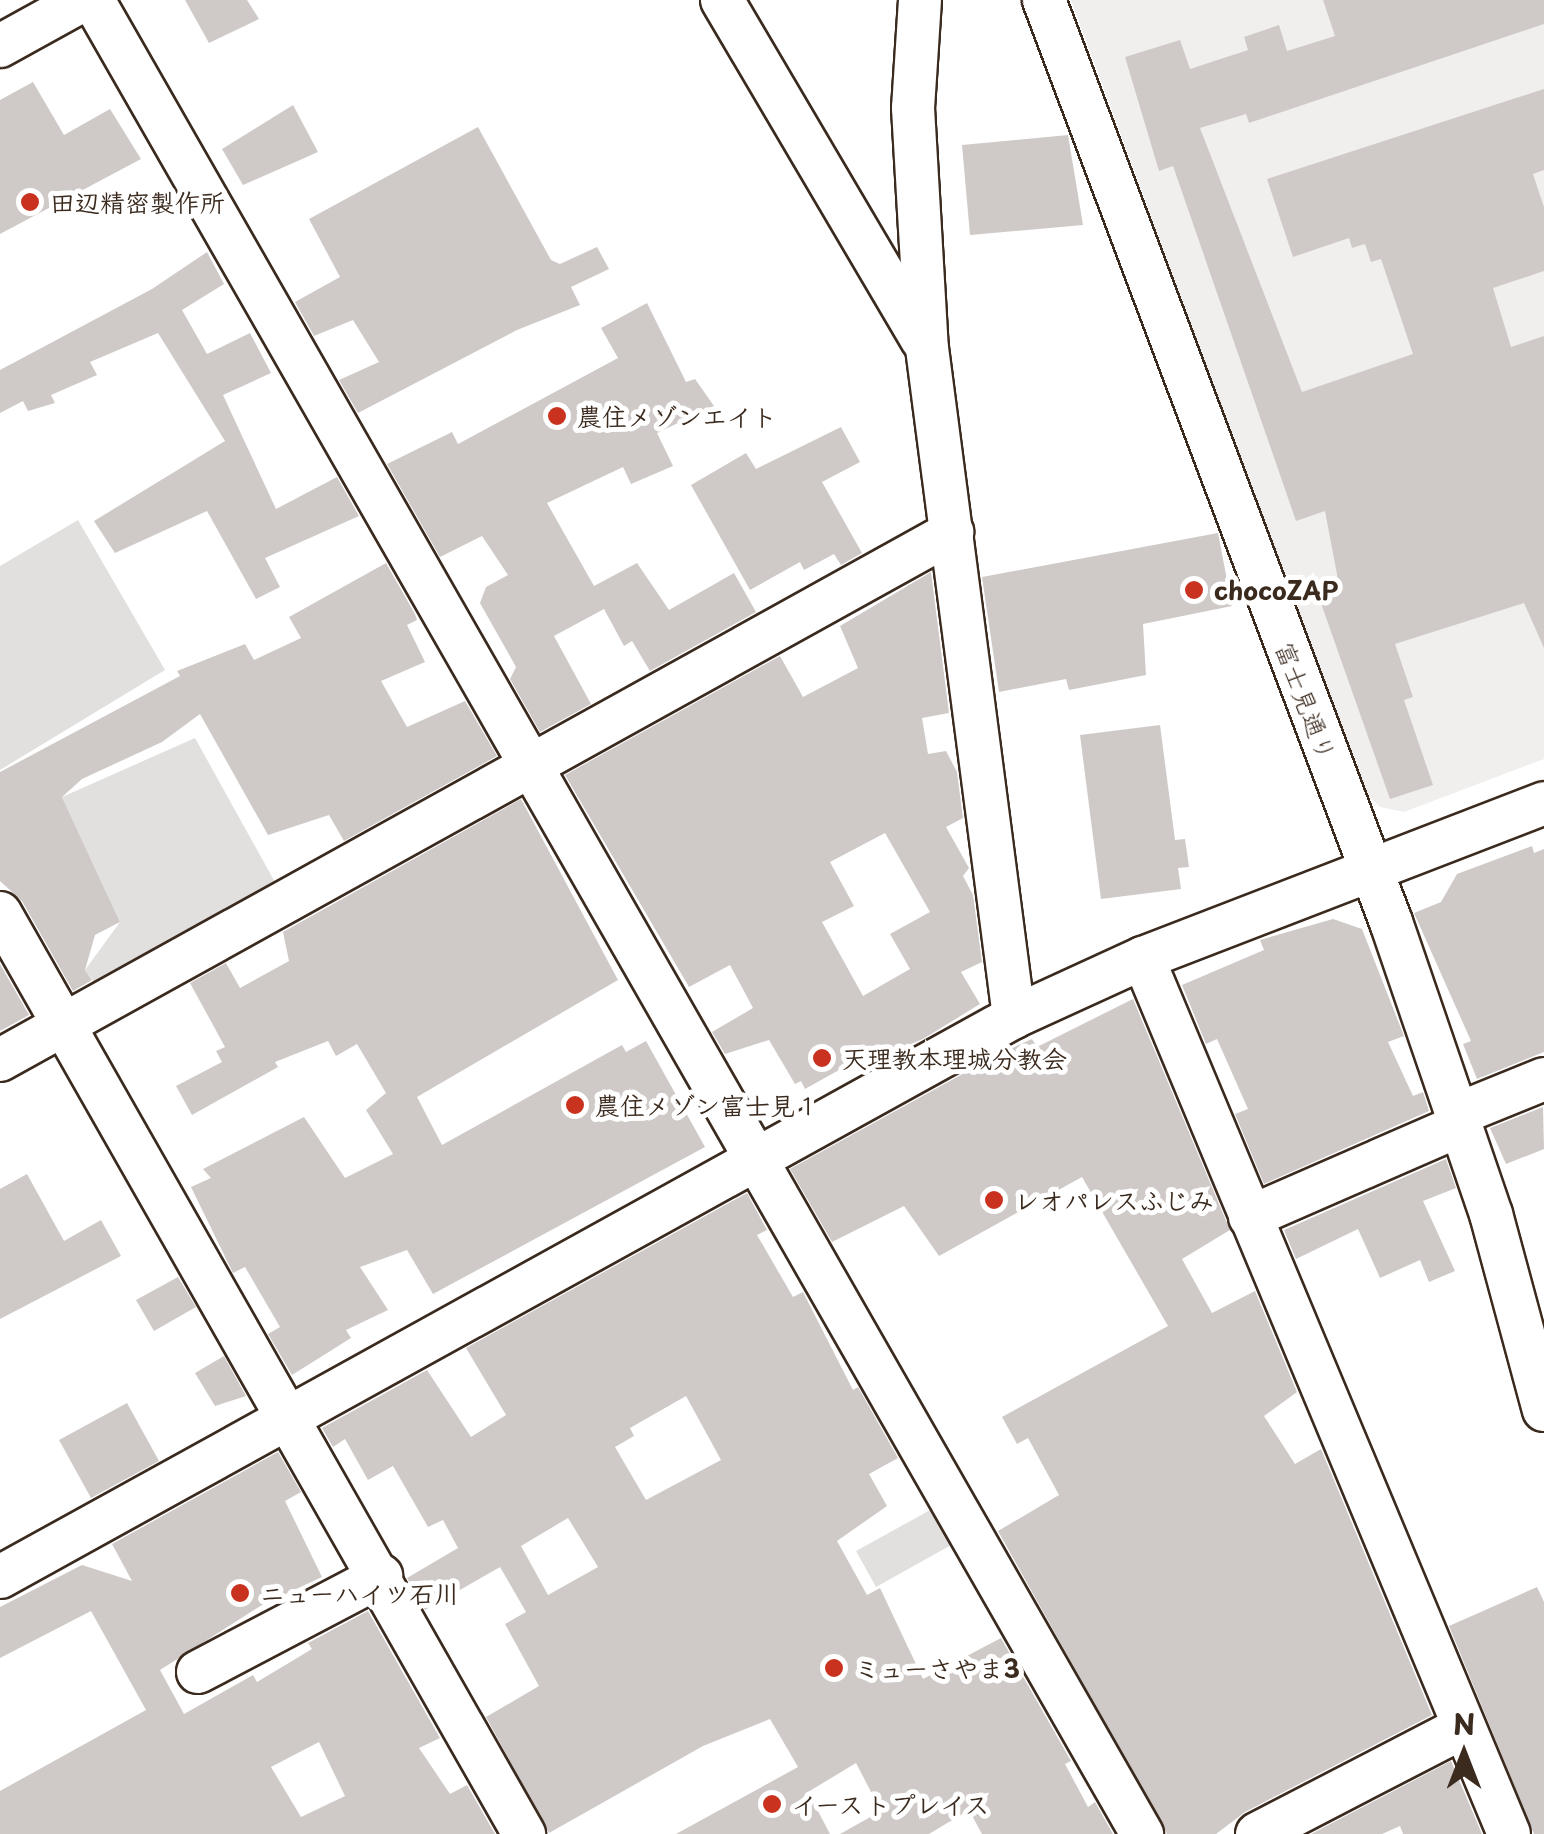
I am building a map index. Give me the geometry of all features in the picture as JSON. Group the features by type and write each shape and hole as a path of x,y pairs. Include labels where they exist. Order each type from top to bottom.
{"street":[{"path":"0,46 83,0"},
{"path":"93,0 760,1157 1142,1834"},
{"path":"722,0 927,348"},
{"path":"920,0 913,108 927,348 1014,1017"},
{"name":"富士見通り","path":"1044,0 1370,869 1460,1120 1544,1410"},
{"path":"0,1060 952,532"},
{"path":"0,1576 1014,1017 1143,958 1544,803"},
{"path":"0,913 381,1576 524,1834"},
{"path":"1143,958 1510,1834"},
{"path":"1250,1217 1544,1079"},
{"path":"198,1672 381,1576"},
{"path":"1257,1834 1464,1727"}],"shaded area":[{"path":"1071,0 1544,0 1544,759 1404,812 1380,807 1363,790"},
{"path":"78,520 165,670 0,770 0,566"},
{"path":"195,738 281,893 97,986 85,970 120,922 62,797"},
{"path":"941,1504 962,1539 876,1587 856,1551"}],"building":[{"path":"185,0 247,0 259,19 209,43"},
{"path":"1323,0 1544,0 1544,24 1249,123 1246,114 1200,128 1302,392 1413,354 1381,259 1371,262 1365,244 1352,248 1349,238 1293,257 1267,179 1544,89 1544,170 1533,174 1544,207 1544,271 1493,288 1511,347 1544,336 1544,648 1524,603 1395,644 1413,697 1404,700 1433,785 1390,799 1317,592 1339,585 1325,511 1296,521 1173,166 1159,171 1125,57 1180,40 1190,69 1248,50 1244,37 1279,25 1287,51 1335,36"},
{"name":"田辺精密製作所","path":"33,82 64,135 110,109 141,159 0,234 0,100"},
{"path":"293,105 318,152 243,185 222,149"},
{"path":"478,127 551,260 560,264 597,247 609,269 571,287 580,305 517,330 358,413 339,380 379,362 353,320 314,336 295,302 340,277 309,219"},
{"path":"1068,135 1083,225 970,235 962,145"},
{"path":"207,252 224,284 182,310 207,354 250,333 271,373 223,395 276,509 337,477 359,516 265,558 280,587 256,599 207,511 115,553 94,521 225,441 158,333 90,362 97,375 51,395 55,403 28,411 23,401 0,413 0,370 152,289"},
{"path":"647,303 686,382 695,379 714,406 657,433 673,466 631,484 623,467 547,503 594,586 637,563 669,610 734,573 756,612 650,671 632,641 624,646 604,609 554,636 591,704 540,732 510,679 516,667 480,603 486,587 508,575 482,536 440,557 387,464 452,432 458,444 618,358 601,328"},
{"path":"841,427 860,462 822,482 862,553 841,565 834,554 804,570 800,562 750,590 691,485 746,453 756,469"},
{"path":"1218,533 1232,606 1143,624 1146,675 1069,690 1066,679 999,692 982,577"},
{"path":"386,563 415,614 417,620 407,625 425,662 381,681 407,727 465,701 497,756 344,841 329,815 268,835 200,714 162,742 82,779 62,797 120,922 95,935 85,970 92,980 73,991 22,901 0,881 0,772 180,676 177,671 245,644 254,660 301,638 289,617"},
{"path":"931,572 949,713 922,718 928,754 946,751 957,772 963,818 946,827 969,868 963,876 973,895 982,962 961,972 980,1004 923,1039 887,1054 882,1046 805,1089 801,1081 795,1084 769,1040 725,1054 712,1032 753,1008 730,965 689,987 565,775 780,656 803,697 858,668 840,626","holes":["885,833 930,912 890,934 910,969 863,996 822,922 854,906 830,862"]},
{"path":"1160,725 1175,840 1185,839 1189,867 1178,868 1181,889 1101,899 1080,735"},
{"path":"521,799 618,980 417,1097 442,1145 622,1045 626,1052 646,1041 705,1147 433,1294 407,1250 360,1267 388,1310 346,1330 351,1338 292,1375 268,1334 280,1327 245,1267 233,1273 191,1187 211,1178 203,1169 304,1117 345,1178 393,1154 366,1110 386,1093 357,1044 336,1056 328,1041 275,1062 278,1067 192,1115 176,1086 222,1062 216,1051 225,1047 190,983 226,963 240,988 289,961 283,932"},
{"path":"1532,846 1534,853 1544,849 1544,1052 1477,1079 1463,1044 1471,1041 1414,913 1441,902 1457,874"},
{"path":"1333,919 1362,929 1404,1036 1388,1042 1413,1096 1423,1092 1429,1111 1264,1184 1235,1114 1248,1109 1217,1039 1206,1044 1182,985 1264,950 1260,940"},
{"path":"0,964 29,1015 0,1031"},
{"path":"1133,999 1230,1230 1182,1259 1212,1313 1255,1291 1297,1392 1264,1416 1295,1464 1321,1449 1432,1715 1245,1812 1216,1834 1167,1834 998,1531 1059,1495 1028,1438 1017,1444 1002,1417 1168,1326 1082,1177 939,1256 904,1206 832,1242 790,1169 997,1055 1032,1039 1037,1047"},
{"path":"1543,1107 1544,1149 1506,1164 1490,1128"},
{"path":"1446,1159 1456,1188 1423,1201 1455,1271 1429,1282 1420,1260 1380,1278 1358,1229 1296,1259 1284,1230"},
{"path":"27,1174 64,1241 101,1220 121,1256 0,1319 0,1189"},
{"path":"747,1193 767,1230 757,1235 793,1297 803,1292 853,1390 858,1387 898,1458 869,1474 887,1506 837,1541 867,1595 880,1588 923,1679 1001,1638 1071,1761 1065,1764 1088,1807 1095,1802 1113,1834 982,1834 969,1810 929,1834 840,1834 881,1811 856,1763 808,1792 830,1834 676,1834 798,1767 770,1719 703,1746 549,1833 486,1717 539,1686 505,1624 526,1612 500,1567 425,1610 407,1578 458,1548 443,1520 428,1527 393,1466 368,1480 345,1439 333,1447 322,1428 427,1370 471,1437 506,1415 466,1348","holes":["686,1396 721,1460 646,1500 615,1447 634,1436 630,1428","568,1518 598,1567 548,1595 521,1546"]},
{"path":"178,1277 196,1307 154,1331 136,1300"},
{"path":"224,1356 246,1396 215,1406 195,1373"},
{"path":"127,1403 159,1461 91,1498 59,1440"},
{"path":"278,1452 301,1492 285,1501 322,1577 262,1605 160,1670 184,1714 253,1675 257,1682 312,1649 308,1643 368,1611 440,1738 419,1748 450,1794 467,1785 495,1834 0,1834 0,1791 146,1710 91,1611 0,1658 0,1607 82,1565 132,1581 112,1544","holes":["319,1742 345,1796 301,1817 271,1767"]},
{"path":"1537,1587 1544,1602 1544,1834 1534,1834 1449,1626"},
{"path":"1451,1761 1482,1834 1403,1834 1400,1826 1382,1834 1311,1834"}],"place":[{"name":"田辺精密製作所","path":"30,202"},
{"name":"農住メゾンエイト","path":"557,416"},
{"name":"chocoZAP","path":"1194,590"},
{"name":"天理教本理城分教会","path":"822,1058"},
{"name":"農住メゾン富士見１","path":"575,1105"},
{"name":"レオパレスふじみ","path":"994,1200"},
{"name":"ニューハイツ石川","path":"240,1593"},
{"name":"ミューさやま3","path":"834,1668"},
{"name":"イーストプレイス","path":"772,1804"}]}
